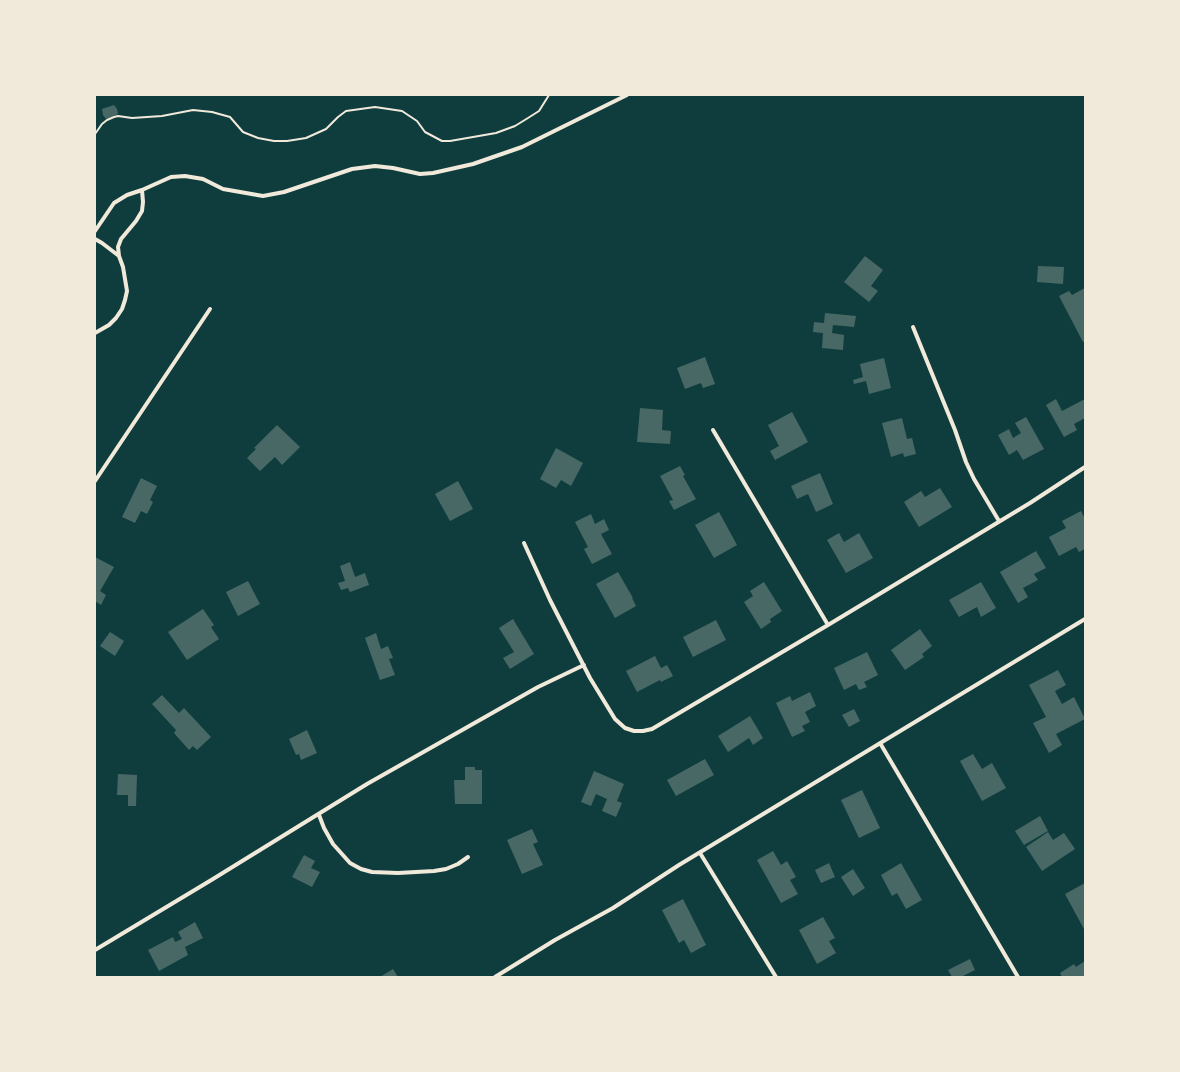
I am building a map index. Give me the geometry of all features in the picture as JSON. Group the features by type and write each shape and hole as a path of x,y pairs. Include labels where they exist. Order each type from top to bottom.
{"street":[{"path":"95,231 114,203 127,195 171,177 185,176 203,179 223,189 263,196 284,192 352,169 375,166 420,174 433,173 474,164 522,147 627,95"},
{"path":"95,333 109,325 116,318 122,309 125,300 127,292 118,247 121,239 142,211 142,190"},
{"path":"95,239 119,256"},
{"path":"95,481 210,309"},
{"path":"914,327 955,430 966,462 978,486 999,521"},
{"path":"713,430 828,625"},
{"path":"524,543 550,600 590,678 618,722 625,728 634,731 643,731 652,729 828,625 1030,503 1085,467"},
{"path":"495,977 555,940 613,908 700,853 1085,619"},
{"path":"95,950 367,784 538,687 584,665"},
{"path":"880,743 1018,977"},
{"path":"319,814 324,828 333,844 350,863 361,869 372,872 398,873 434,871 446,869 458,864 468,857"},
{"path":"700,853 776,977"}],"path":[{"path":"95,134 107,120 118,116 132,118 162,116 193,110 212,112 230,117 243,132 258,138 274,141 287,141 306,138 326,129 346,111 375,107 402,111 416,121 425,132 442,140 455,140 496,133 515,126 539,111 549,95"}],"building":[{"path":"114,105 118,114 106,119 103,115 102,109"},
{"path":"865,256 883,270 871,286 878,291 869,302 844,282"},
{"path":"1038,266 1064,267 1063,284 1037,282"},
{"path":"1085,288 1085,341 1083,342 1059,296 1069,291 1072,295"},
{"path":"825,313 856,316 854,327 833,325 832,333 844,335 843,350 822,348 823,333 813,332 814,322 824,323"},
{"path":"705,357 715,384 703,388 701,383 685,389 677,368"},
{"path":"884,358 891,388 869,394 866,381 854,384 853,380 863,377 860,364"},
{"path":"1056,399 1062,411 1085,399 1085,418 1074,424 1077,430 1064,437 1046,405"},
{"path":"640,408 663,410 662,430 671,431 670,444 637,442"},
{"path":"792,412 808,442 775,460 770,451 779,446 768,425"},
{"path":"1026,417 1044,449 1023,460 1017,450 1009,455 998,435 1009,429 1013,438 1021,433 1015,423"},
{"path":"902,418 907,439 912,438 916,454 904,457 903,453 891,457 882,423"},
{"path":"277,425 300,447 282,465 275,457 260,471 247,458 256,449 254,448"},
{"path":"556,448 583,463 571,486 561,480 556,488 540,479"},
{"path":"680,466 685,475 683,476 696,499 674,510 669,501 673,500 660,476"},
{"path":"820,473 833,504 816,512 808,494 797,499 791,486"},
{"path":"141,478 157,486 150,500 153,502 147,514 141,511 135,523 122,517"},
{"path":"458,481 473,509 450,521 435,494"},
{"path":"940,488 952,507 919,527 904,502 921,491 925,497"},
{"path":"1081,511 1085,519 1085,549 1079,552 1076,547 1059,556 1049,537 1066,528 1062,521"},
{"path":"719,512 737,545 714,558 695,525"},
{"path":"591,514 595,524 604,519 609,530 601,534 612,554 592,564 584,549 588,547 575,522"},
{"path":"839,533 844,542 859,533 873,558 846,573 827,540"},
{"path":"1036,551 1046,568 1034,574 1038,580 1023,588 1028,597 1018,603 1000,572"},
{"path":"95,557 114,567 100,591 106,595 101,605 95,601"},
{"path":"350,562 355,577 365,573 369,585 350,592 348,588 341,590 338,583 345,581 340,566"},
{"path":"618,572 636,606 615,618 596,584"},
{"path":"248,581 260,604 238,616 226,592"},
{"path":"764,582 782,611 770,619 771,622 761,629 744,602 753,596 750,591"},
{"path":"981,582 996,608 981,617 977,607 959,617 949,600"},
{"path":"203,609 214,625 211,627 219,639 187,660 168,632"},
{"path":"513,619 534,654 510,669 503,658 514,652 499,628"},
{"path":"716,620 726,640 693,657 683,637"},
{"path":"920,629 932,646 922,654 924,657 905,670 891,650"},
{"path":"110,632 124,641 115,656 100,646"},
{"path":"376,633 381,649 388,646 393,658 389,659 395,675 380,680 365,638"},
{"path":"867,652 878,675 864,682 867,687 859,690 856,684 844,690 834,668"},
{"path":"655,656 661,668 667,665 673,676 661,682 660,680 637,692 626,671"},
{"path":"1058,670 1066,685 1055,691 1062,704 1074,697 1085,719 1056,734 1062,745 1049,753 1033,723 1046,717 1029,685"},
{"path":"810,692 816,706 805,712 810,722 802,726 805,731 792,737 776,703 790,696 792,701"},
{"path":"162,695 179,713 184,708 211,737 197,750 193,746 189,750 174,733 176,730 152,704"},
{"path":"854,709 860,721 849,727 842,715"},
{"path":"750,716 763,738 753,745 749,738 728,752 718,736"},
{"path":"307,730 317,753 301,760 299,754 296,755 289,739"},
{"path":"973,754 982,769 992,763 1006,788 982,801 960,761"},
{"path":"705,759 714,775 676,796 667,780"},
{"path":"465,767 475,767 475,770 482,770 482,804 455,804 454,780 465,780"},
{"path":"594,771 624,784 617,801 622,803 616,817 602,811 607,799 596,794 591,806 581,802"},
{"path":"118,774 137,775 136,806 128,806 128,795 117,795"},
{"path":"862,790 880,828 859,838 841,800"},
{"path":"1040,816 1048,831 1024,845 1015,831"},
{"path":"532,829 538,842 533,844 543,865 522,874 507,840"},
{"path":"1048,832 1053,840 1064,833 1075,849 1042,871 1026,847"},
{"path":"773,851 781,865 787,861 796,877 790,880 798,894 781,903 757,860"},
{"path":"304,855 315,861 311,868 320,872 312,887 292,877"},
{"path":"829,863 835,877 821,883 815,870"},
{"path":"901,863 922,900 906,909 897,893 892,896 881,875"},
{"path":"853,869 865,888 853,896 841,877"},
{"path":"1085,883 1085,931 1065,894"},
{"path":"683,899 706,945 691,953 684,940 679,943 662,910"},
{"path":"823,917 835,938 829,941 836,953 817,964 799,930"},
{"path":"195,922 203,938 185,947 188,955 159,971 148,950 173,937 175,942 182,939 178,932"},
{"path":"970,959 975,970 961,977 952,977 948,970"},
{"path":"1085,961 1085,977 1062,977 1060,973 1074,964 1076,967"},
{"path":"393,969 398,977 380,977"}]}
